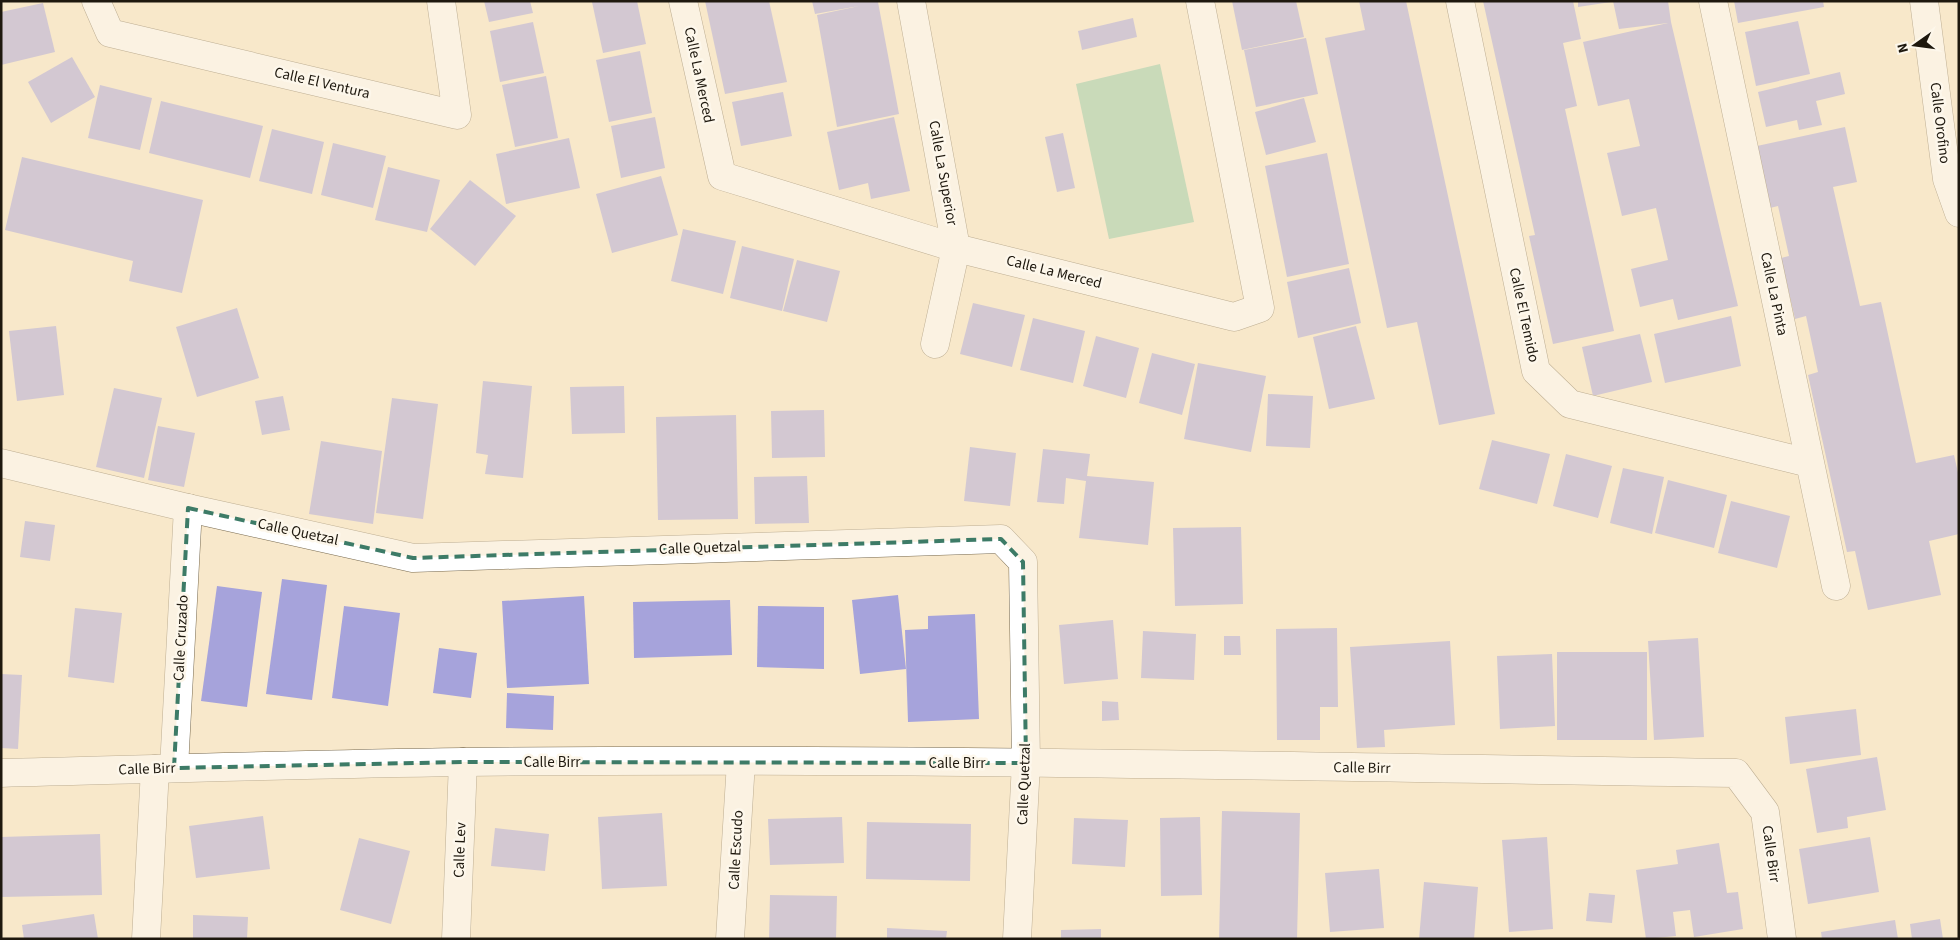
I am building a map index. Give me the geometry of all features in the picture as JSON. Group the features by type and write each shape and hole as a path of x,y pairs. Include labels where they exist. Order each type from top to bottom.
{"street":[{"name":"Calle El Ventura","path":"96,1 110,33 457,115 441,1"},
{"name":"Calle La Merced","path":"683,1 722,176 956,248 1234,317 1260,308 1200,1"},
{"name":"Calle La Superior","path":"911,1 956,248 935,344"},
{"name":"Calle El Temido","path":"1460,1 1536,372 1570,404 1809,463"},
{"name":"Calle La Pinta","path":"1713,1 1836,586"},
{"name":"Calle Orofino","path":"1924,1 1947,179 1959,213"},
{"name":"Calle Quetzal","path":"1,463 188,508 413,558 1001,538 1023,562 1026,763 1017,939"},
{"name":"Calle Cruzado","path":"146,939 165,768 188,508"},
{"name":"Calle Birr","path":"1,773 463,762 741,762 1026,763 1736,773 1765,812 1782,939"},
{"name":"Calle Lev","path":"456,939 463,762"},
{"name":"Calle Escudo","path":"730,939 741,762"}],"highlighted area":[{"path":"188,508 413,558 1001,539 1023,562 1026,763 463,762 174,768"}],"green space":[{"path":"1160,64 1194,222 1109,239 1076,84"}],"building":[{"path":"484,1 530,1 533,13 489,22"},
{"path":"637,1 646,44 603,53 592,2"},
{"path":"705,1 769,1 787,82 725,94"},
{"path":"812,1 878,2 899,114 837,127 817,15 859,6 815,14"},
{"path":"1232,1 1296,1 1304,37 1242,50"},
{"path":"1359,1 1406,1 1495,414 1439,425 1417,322 1387,328 1325,38 1365,30"},
{"path":"1483,1 1573,1 1581,39 1563,43 1577,106 1565,109 1614,331 1553,344 1529,236 1535,235"},
{"path":"1578,1 1611,1 1611,2 1578,7"},
{"path":"1613,1 1668,1 1671,22 1738,306 1678,320 1673,299 1640,307 1631,269 1668,260 1656,208 1622,216 1607,153 1640,146 1629,99 1598,106 1583,42 1668,23 1619,29"},
{"path":"1734,1 1823,1 1824,7 1738,23"},
{"path":"43,3 55,52 1,65 1,12"},
{"path":"1133,18 1137,37 1082,50 1078,31"},
{"path":"1798,21 1810,74 1756,86 1745,32"},
{"path":"533,22 544,73 500,82 490,31"},
{"path":"1306,38 1318,94 1256,107 1244,50"},
{"path":"640,51 652,113 609,122 596,60"},
{"path":"72,57 95,97 51,123 28,82"},
{"path":"1840,72 1845,94 1816,101 1822,125 1799,130 1797,120 1766,127 1758,92"},
{"path":"546,76 558,138 515,147 502,85"},
{"path":"100,85 152,98 140,150 88,138"},
{"path":"783,92 792,136 741,146 732,102"},
{"path":"1304,98 1316,142 1266,155 1255,112"},
{"path":"161,101 263,126 250,178 149,153"},
{"path":"655,117 665,168 621,178 611,126"},
{"path":"894,117 910,191 871,199 868,183 839,190 827,132"},
{"path":"1845,127 1857,182 1833,187 1860,306 1881,302 1916,463 1954,455 1959,477 1959,534 1929,541 1941,595 1868,610 1855,551 1847,552 1808,375 1818,372 1806,316 1795,319 1781,258 1789,256 1778,206 1770,208 1757,146"},
{"path":"272,129 324,142 312,194 259,181"},
{"path":"1063,133 1075,188 1057,192 1045,137"},
{"path":"569,138 580,188 506,204 496,154"},
{"path":"333,143 386,156 373,208 321,195"},
{"path":"1327,153 1349,264 1287,277 1265,166"},
{"path":"22,157 203,200 182,293 129,281 133,261 5,230"},
{"path":"388,167 440,180 427,232 375,220"},
{"path":"661,176 678,235 612,253 596,194"},
{"path":"470,180 516,216 475,266 430,229"},
{"path":"683,229 736,241 723,294 671,281"},
{"path":"742,246 794,259 782,311 730,298"},
{"path":"797,260 840,271 827,322 783,311"},
{"path":"1349,268 1361,323 1298,338 1287,282"},
{"path":"973,303 1025,315 1012,367 960,354"},
{"path":"237,308 259,378 197,397 176,327"},
{"path":"1731,316 1741,366 1665,383 1654,334"},
{"path":"1033,318 1085,331 1073,383 1020,370"},
{"path":"56,326 64,395 17,401 9,331"},
{"path":"1356,326 1375,399 1329,409 1313,337"},
{"path":"1640,334 1652,382 1593,396 1582,347"},
{"path":"1096,336 1139,348 1126,398 1083,386"},
{"path":"1152,353 1195,364 1182,415 1139,403"},
{"path":"1198,363 1266,376 1251,452 1184,439"},
{"path":"483,381 532,386 523,478 485,474 488,455 476,453"},
{"path":"624,386 625,433 572,434 570,387"},
{"path":"114,388 162,398 144,478 96,467"},
{"path":"1268,394 1313,396 1310,448 1266,446"},
{"path":"283,396 290,430 262,435 255,401"},
{"path":"392,398 438,404 423,519 376,513"},
{"path":"824,410 825,457 772,458 771,411"},
{"path":"736,415 738,519 658,520 656,417"},
{"path":"158,426 195,433 184,487 148,480"},
{"path":"1492,440 1550,454 1537,504 1479,489"},
{"path":"321,441 382,451 373,524 309,514"},
{"path":"970,447 1016,453 1010,506 964,501"},
{"path":"1043,449 1090,454 1087,476 1154,482 1148,545 1079,538 1086,481 1066,478 1064,504 1037,502"},
{"path":"1566,454 1612,466 1598,518 1553,506"},
{"path":"1623,468 1664,477 1652,534 1610,523"},
{"path":"807,476 809,523 755,524 754,477"},
{"path":"1668,480 1727,495 1714,548 1655,533"},
{"path":"1731,501 1790,516 1777,568 1718,553"},
{"path":"25,521 55,525 50,561 20,557"},
{"path":"1241,527 1243,604 1175,606 1173,528"},
{"path":"282,579 327,585 312,700 266,694"},
{"path":"217,586 262,592 247,707 201,701"},
{"path":"898,595 906,669 860,674 852,600"},
{"path":"584,596 589,684 507,688 502,601"},
{"path":"730,600 732,655 634,658 633,602"},
{"path":"344,606 400,613 388,706 332,698"},
{"path":"758,606 824,607 824,669 757,667"},
{"path":"75,608 122,613 114,683 68,677"},
{"path":"975,614 979,719 908,722 905,630 928,629 928,616"},
{"path":"1113,620 1118,679 1064,684 1059,625"},
{"path":"1337,628 1338,707 1320,707 1320,740 1277,740 1276,629"},
{"path":"1143,631 1196,634 1194,680 1141,678"},
{"path":"1224,636 1240,636 1241,655 1224,655"},
{"path":"1698,638 1704,737 1654,740 1648,641"},
{"path":"1450,641 1455,725 1384,730 1385,747 1357,748 1350,647"},
{"path":"439,648 477,653 471,698 433,693"},
{"path":"1557,652 1647,652 1647,740 1557,740"},
{"path":"1552,654 1555,726 1500,729 1497,656"},
{"path":"1,674 22,675 18,749 1,748"},
{"path":"507,693 554,696 553,730 506,728"},
{"path":"1102,701 1118,702 1119,720 1102,721"},
{"path":"1856,709 1861,755 1790,764 1785,717"},
{"path":"1877,757 1886,810 1847,817 1848,828 1817,833 1806,769"},
{"path":"1222,811 1300,813 1297,939 1219,939"},
{"path":"662,813 667,886 602,889 598,817"},
{"path":"263,816 270,869 196,878 189,826"},
{"path":"842,817 844,863 770,865 768,819"},
{"path":"1200,817 1202,895 1161,896 1160,818"},
{"path":"1074,818 1128,820 1125,867 1072,864"},
{"path":"867,822 971,824 970,881 866,879"},
{"path":"495,828 549,834 545,871 491,866"},
{"path":"100,834 102,895 1,897 1,837"},
{"path":"1547,837 1553,929 1509,932 1502,840"},
{"path":"1870,837 1879,892 1808,904 1799,849"},
{"path":"359,838 410,851 391,924 340,910"},
{"path":"1719,843 1727,893 1738,892 1743,929 1694,937 1690,910 1673,912 1676,936 1646,939 1636,870 1678,864 1676,850"},
{"path":"1379,869 1384,928 1330,932 1325,873"},
{"path":"1424,882 1478,887 1474,939 1419,939"},
{"path":"1589,893 1615,895 1612,923 1586,921"},
{"path":"770,895 837,896 836,939 769,939"},
{"path":"94,914 98,939 24,939 22,925"},
{"path":"193,915 248,917 247,939 193,939"},
{"path":"1940,919 1943,939 1912,939 1910,924"},
{"path":"1895,920 1898,939 1822,939 1821,932"},
{"path":"887,928 947,931 946,939 887,939"},
{"path":"1101,929 1101,939 1061,939 1061,930"}]}
